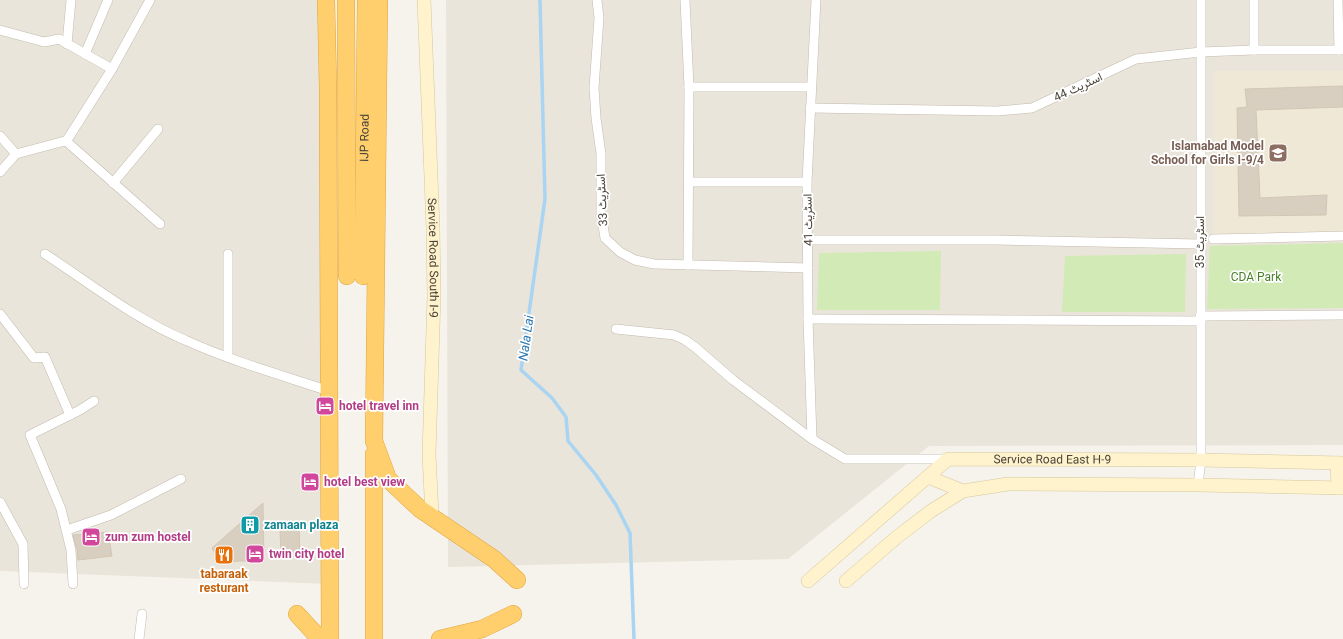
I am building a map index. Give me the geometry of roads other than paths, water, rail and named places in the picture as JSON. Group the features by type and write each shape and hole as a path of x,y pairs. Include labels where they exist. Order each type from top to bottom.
{"highway":[{"path":"326,0 328,87 330,639"},
{"name":"IJP Road","path":"346,0 355,276 366,0"},
{"path":"374,639 374,441 379,0"},
{"path":"374,441 388,479 420,509 494,559 517,580"},
{"path":"297,614 320,639"},
{"path":"440,639 482,629 512,614"}],"main road":[{"name":"Service Road South I-9","path":"424,0 433,228 434,296 429,454 432,516"},
{"name":"Service Road East H-9","path":"948,459 1201,460 1340,463"},
{"path":"808,581 948,459"},
{"path":"1340,463 1340,488"},
{"path":"928,477 963,491"},
{"name":"Service Road East H-9","path":"846,581 897,537 931,511 963,491 1008,484 1198,485 1340,488"}],"street":[{"path":"67,44 71,0"},
{"path":"85,54 108,0"},
{"path":"0,172 16,154 66,141 112,69 150,0"},
{"name":"اسٹریٹ 33","path":"597,0 599,18 594,88 600,154 601,213 605,238 620,252 636,260 654,264 808,268"},
{"path":"685,0 689,87 688,265"},
{"name":"اسٹریٹ 41","path":"812,439 808,319 807,182 816,0"},
{"name":"اسٹریٹ 35","path":"1198,485 1201,460 1201,0"},
{"path":"1254,0 1254,50"},
{"path":"1338,0 1341,50"},
{"path":"0,30 44,42 59,39 112,69"},
{"name":"اسٹریٹ 44","path":"810,108 997,111 1032,108 1136,59 1200,52 1254,50 1341,50"},
{"path":"689,87 811,87"},
{"path":"113,184 158,128"},
{"path":"0,136 16,154"},
{"path":"66,141 160,224"},
{"path":"688,182 807,182"},
{"path":"1213,239 1343,236"},
{"path":"808,240 995,240 1200,244"},
{"path":"45,254 140,317 184,340 228,357 329,391"},
{"path":"228,254 228,357"},
{"path":"0,314 34,358 45,357 70,415"},
{"path":"808,319 1200,318 1343,315"},
{"path":"616,329 674,335 685,340 733,380 812,439 845,459 948,459"},
{"path":"73,584 71,550 61,509 30,435 94,401"},
{"path":"67,530 111,515 181,479"},
{"path":"0,502 24,544 24,584"},
{"path":"139,639 142,614"}],"waterway":[{"name":"Nala Lai","path":"540,0 545,199 521,370 552,398 566,417 568,441 596,475 616,505 630,533 634,639"}],"place":[{"name":"Islamabad Model School for Girls I-9/4","path":"1278,153"},
{"name":"hotel travel inn","path":"325,406"},
{"name":"hotel best view","path":"310,482"},
{"name":"zamaan plaza","path":"250,525"},
{"name":"zum zum hostel","path":"91,537"},
{"name":"twin city hotel","path":"255,554"},
{"name":"tabaraak resturant","path":"224,555"}],"park label":[{"name":"CDA Park","path":"1256,277"}]}
